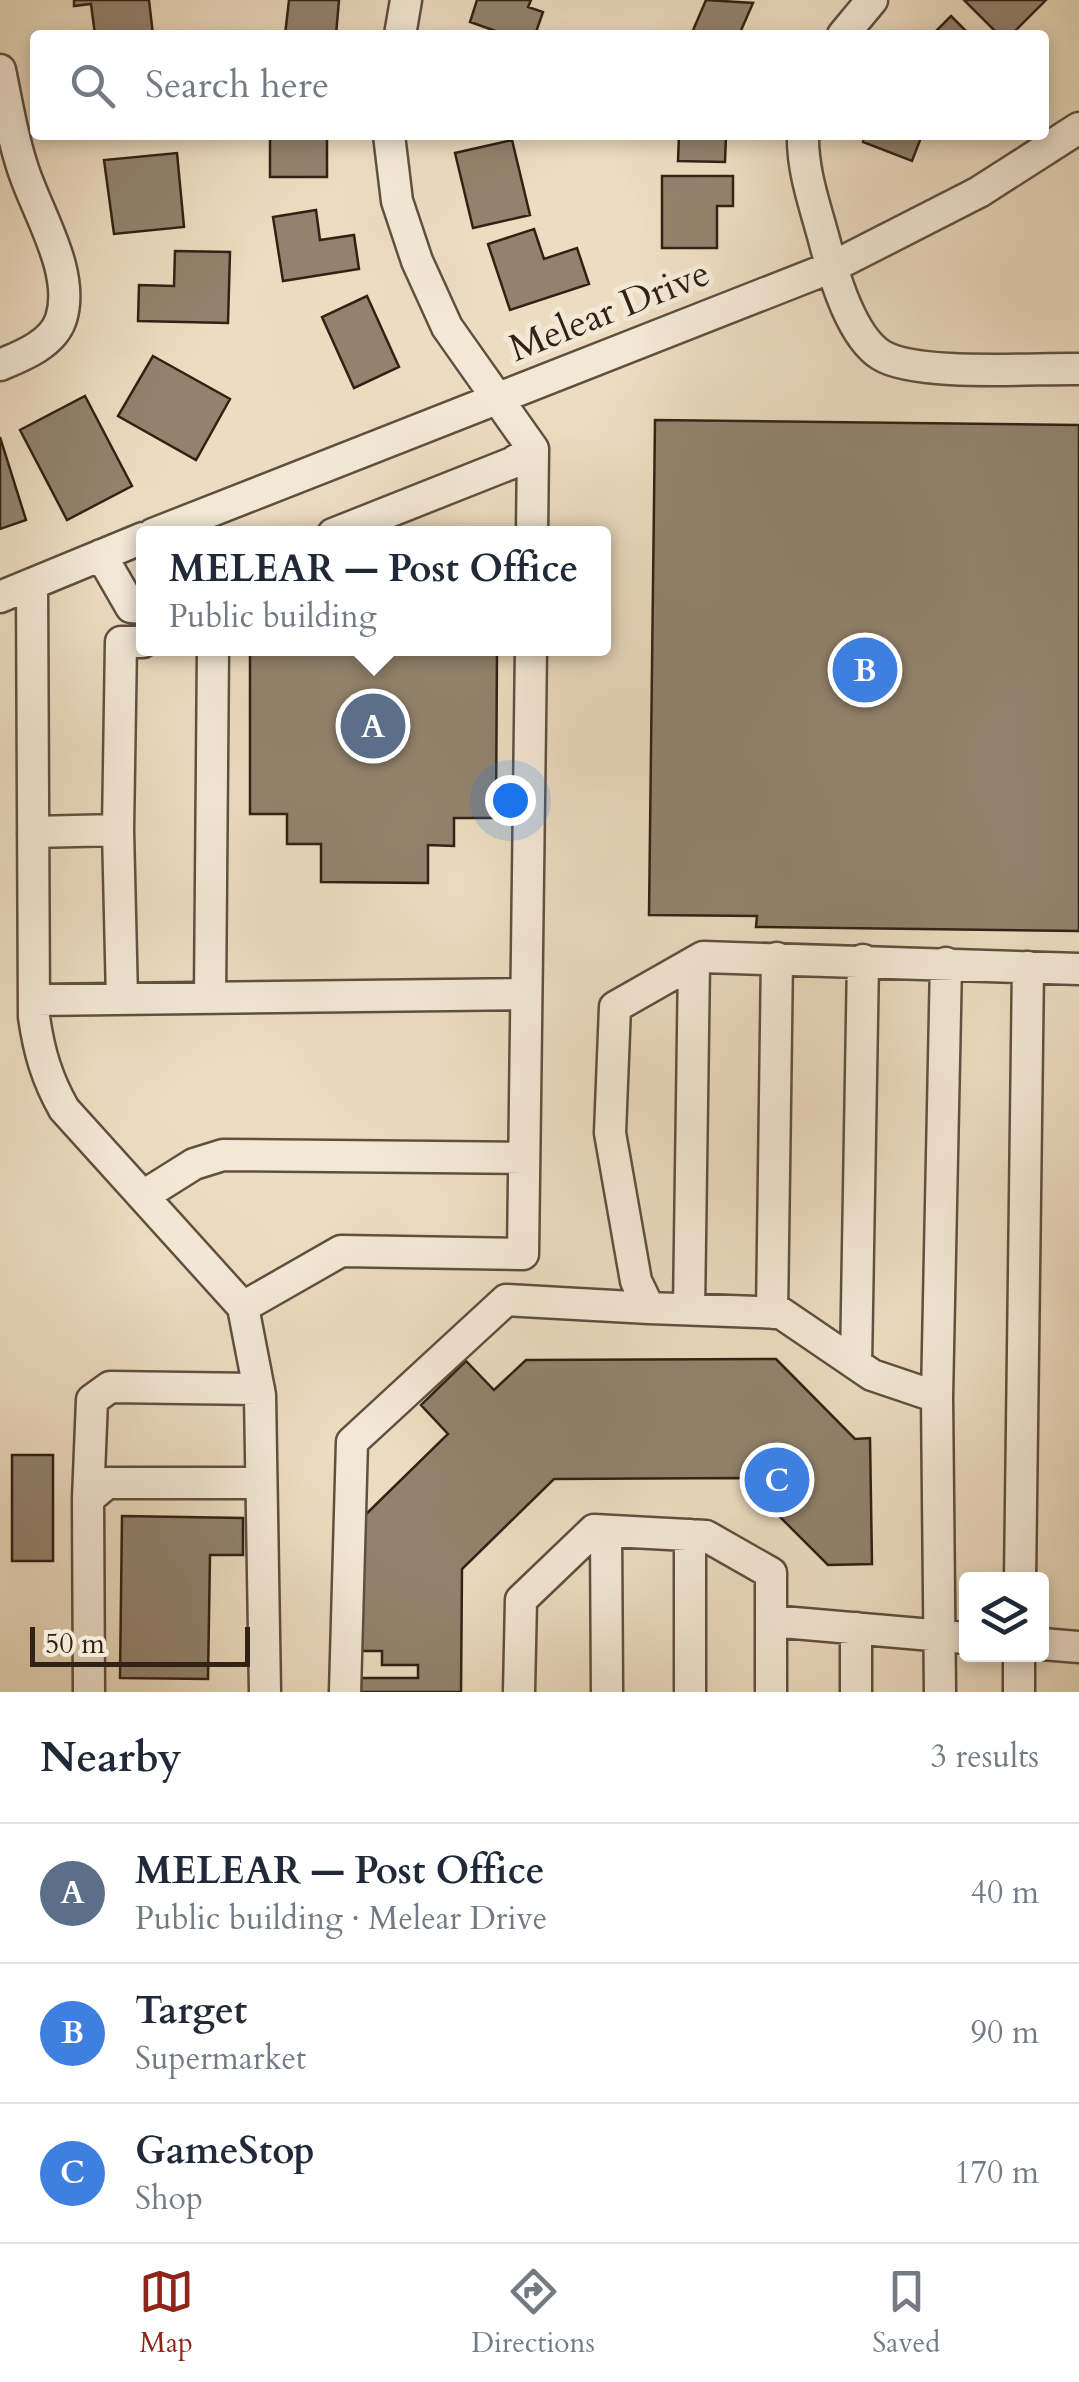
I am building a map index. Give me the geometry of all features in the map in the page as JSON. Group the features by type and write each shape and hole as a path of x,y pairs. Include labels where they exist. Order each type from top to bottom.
{"street":[{"path":"401,30 406,0"},
{"path":"847,30 872,0"},
{"path":"0,70 22,167 56,258 64,297 60,321 49,338 0,365"},
{"name":"Melear Drive","path":"173,526 832,266 979,192 1079,128"},
{"path":"390,140 398,200 417,261 447,327 534,448 532,526"},
{"path":"803,140 802,156 832,266 865,340 882,356 948,367 1079,369"},
{"path":"353,526 512,463 534,448"},
{"path":"0,597 136,541"},
{"path":"101,555 124,600 136,607"},
{"path":"32,584 34,1000 46,1076 64,1110 243,1308 259,1389 264,1692"},
{"path":"122,999 118,830 121,642 136,642"},
{"path":"210,998 213,656"},
{"path":"243,1308 341,1251 523,1254 531,656"},
{"path":"33,832 118,830"},
{"path":"648,1308 636,1281 610,1133 616,1007 703,957 1079,970"},
{"path":"772,1313 778,958"},
{"path":"856,1364 863,960"},
{"path":"689,1310 694,962"},
{"path":"940,1692 954,1637 937,1397 946,963"},
{"path":"1020,1572 1028,967"},
{"path":"34,1000 526,994"},
{"path":"143,1196 194,1164 223,1155 524,1158"},
{"path":"345,1692 352,1442 506,1300 781,1313 872,1375 937,1397"},
{"path":"88,1692 92,1400 110,1388 259,1389"},
{"path":"88,1499 107,1483 261,1483"},
{"path":"519,1692 521,1600 594,1530 706,1536 771,1573 771,1692"},
{"path":"606,1530 606,1692"},
{"path":"690,1535 690,1692"},
{"path":"771,1621 954,1637"},
{"path":"856,1628 856,1692"},
{"path":"1049,1645 1079,1648"},
{"path":"1019,1662 1019,1692"}],"building":[{"path":"74,0 149,0 152,30 94,30 91,4 74,6"},
{"path":"289,0 339,0 336,30 286,30"},
{"path":"477,0 531,0 528,7 543,12 537,30 493,30 470,22"},
{"path":"706,0 753,3 741,30 693,30"},
{"path":"964,0 1046,0 1016,30 994,30"},
{"path":"951,16 965,30 937,30"},
{"path":"270,140 327,140 327,177 270,177"},
{"path":"512,140 530,215 473,228 455,153"},
{"path":"679,140 726,140 725,162 678,161"},
{"path":"864,140 920,140 912,161"},
{"path":"177,153 184,227 114,234 104,160"},
{"path":"662,176 733,176 733,206 717,206 717,248 662,248"},
{"path":"316,210 320,240 354,235 359,269 283,281 273,217"},
{"path":"534,229 544,259 577,248 589,284 510,310 488,244"},
{"path":"175,251 230,252 228,323 138,321 139,285 174,286"},
{"path":"367,296 399,367 354,388 322,317"},
{"path":"153,356 230,399 196,460 118,416"},
{"path":"85,396 132,486 67,520 20,430"},
{"path":"655,420 1079,425 1079,931 756,927 757,916 649,915"},
{"path":"0,437 26,520 0,529"},
{"path":"250,656 497,656 496,818 454,818 454,846 428,845 428,883 321,882 321,844 287,844 287,814 250,814"},
{"path":"776,1359 855,1439 870,1438 872,1564 828,1565 741,1478 554,1479 462,1569 461,1692 361,1692 361,1678 418,1678 418,1665 382,1665 382,1651 361,1651 362,1518 448,1434 421,1405 466,1361 494,1390 526,1360"},
{"path":"12,1455 53,1455 53,1561 12,1561"},
{"path":"122,1516 243,1518 243,1555 210,1555 208,1679 120,1678"}],"place":[{"name":"Target","path":"865,670"},
{"name":"MELEAR — Post Office","path":"373,726"},
{"name":"GameStop","path":"777,1480"}]}
